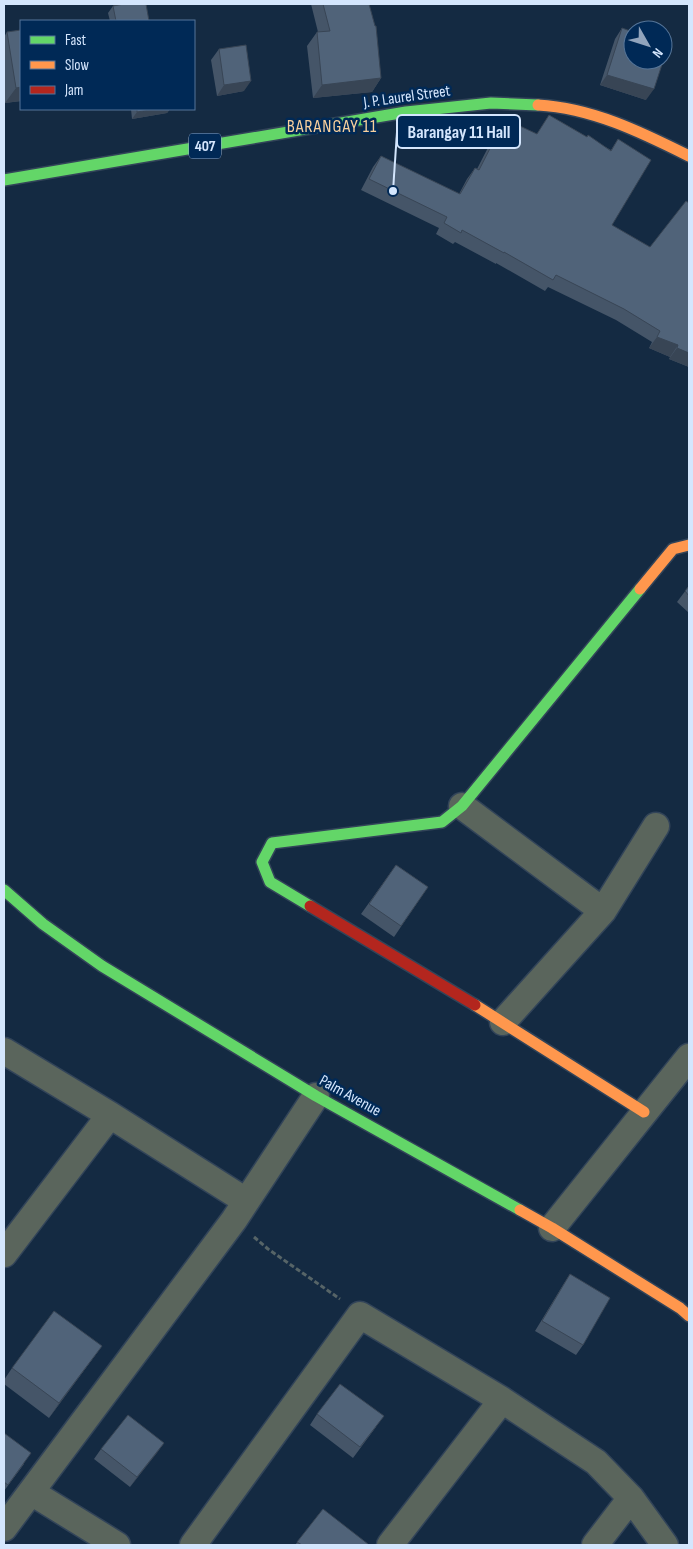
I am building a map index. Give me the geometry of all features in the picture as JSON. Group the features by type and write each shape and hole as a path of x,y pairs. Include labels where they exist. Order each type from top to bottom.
{"street":[{"name":"J. P. Laurel Street","path":"4,180 406,112 491,103 558,106 593,114 644,133 689,156"},
{"path":"644,1112 503,1022 270,882 262,862 272,843 442,822 462,806 673,549 689,546"},
{"path":"462,806 604,911"},
{"path":"503,1022 604,911 656,826"},
{"name":"Palm Avenue","path":"4,890 43,924 102,966 316,1096 552,1228 686,1306"},
{"path":"4,1051 110,1115 240,1210"},
{"path":"552,1228 689,1057"},
{"path":"4,1528 240,1210 316,1096"},
{"path":"4,1254 110,1115"},
{"path":"193,1545 360,1315 502,1400 596,1462 631,1498 665,1545"},
{"path":"390,1545 502,1400"},
{"path":"31,1492 117,1545"},
{"path":"595,1545 631,1498"}],"path":[{"path":"240,1210 268,1249 337,1296 360,1315"}],"building":[{"path":"146,4 149,20 116,20 113,6"},
{"path":"323,4 369,4 376,26 381,78 322,85 317,32 330,31"},
{"path":"622,28 623,70 660,70 654,89 607,75"},
{"path":"20,30 20,87 16,88 7,32"},
{"path":"246,45 251,81 224,85 219,49"},
{"path":"549,115 587,137 588,135 611,151 618,139 651,160 612,225 650,247 686,201 689,203 689,353 677,348 678,345 657,337 660,331 624,309 556,275 553,280 462,230 461,233 444,223 447,217 369,179 381,156 460,194 475,168 479,170 505,119 537,134"},
{"path":"689,586 689,596 685,591"},
{"path":"396,865 428,887 401,926 369,904"},
{"path":"570,1274 610,1298 583,1345 542,1321"},
{"path":"54,1311 102,1346 59,1403 12,1368"},
{"path":"340,1384 384,1416 360,1447 317,1414"},
{"path":"128,1415 164,1443 137,1477 101,1449"},
{"path":"4,1433 31,1453 8,1485 4,1482"},
{"path":"323,1509 368,1544 302,1545 297,1542"}],"traffic: fast":[{"path":"4,180 406,112 491,103 538,105"},
{"path":"310,906 270,882 262,862 272,843 442,822 462,806 640,589"},
{"path":"4,890 43,924 102,966 316,1096 520,1210"}],"traffic: slow":[{"path":"538,105 558,107 597,116 653,138 689,156"},
{"path":"640,589 673,549 689,545"},
{"path":"475,1005 644,1112"},
{"path":"520,1210 680,1308 689,1316"}],"traffic: jam":[{"path":"310,906 475,1005"}],"place":[{"name":"Barangay 11 Hall","path":"393,191"}],"district":[{"name":"BARANGAY 11","path":"332,126"}]}
